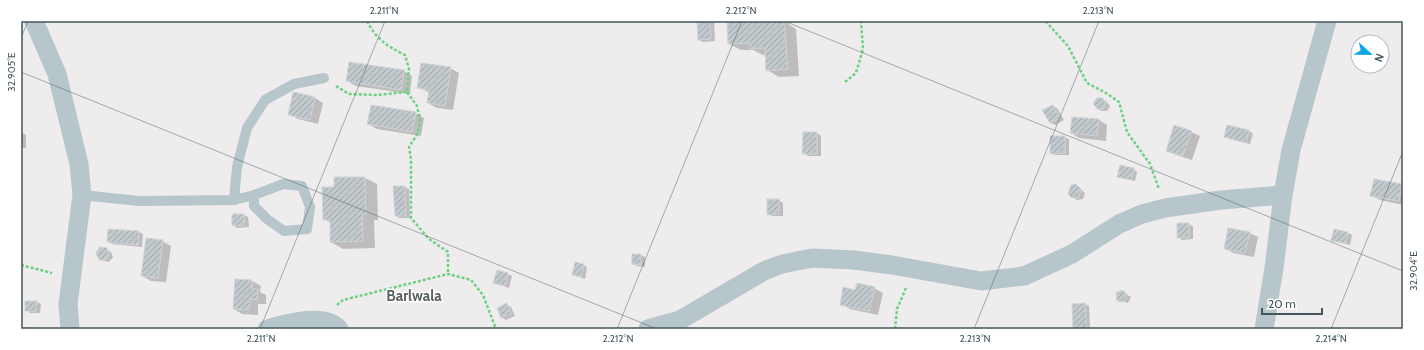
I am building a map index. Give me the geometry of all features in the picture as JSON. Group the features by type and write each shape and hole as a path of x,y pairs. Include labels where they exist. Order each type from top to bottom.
{"street":[{"path":"34,21 57,74 79,164 82,195 78,232 70,277 68,304 70,329"},
{"path":"1264,329 1291,150 1327,21"},
{"path":"648,329 680,320 764,271 782,264 812,258 854,260 910,268 981,281 1024,276 1072,254 1119,224 1142,214 1165,208 1221,200 1283,195"},
{"path":"266,329 287,323 316,320 329,322 339,329"}],"lane":[{"path":"234,200 237,167 247,128 265,100 294,84 324,78"},
{"path":"82,195 139,201 234,200 254,196 283,184 302,186 310,207 307,229 284,232 267,219 254,206 254,196"}],"path":[{"path":"367,21 373,32 387,46 405,55 409,69 407,92 417,106 420,119 418,133 410,147 411,218 429,239 448,252 448,274"},
{"path":"845,82 856,73 864,49 861,21"},
{"path":"1046,21 1068,46 1087,83 1119,102 1127,132 1150,164 1165,208"},
{"path":"324,78 349,94 376,95 407,92"},
{"path":"21,265 70,277"},
{"path":"895,329 896,309 906,287 910,268"},
{"path":"316,320 343,300 448,274 471,280 483,295 496,329"}],"building":[{"path":"697,21 710,21 711,39 698,40"},
{"path":"727,21 784,21 788,69 766,71 765,48 750,49 750,43 728,44"},
{"path":"349,62 404,70 401,90 346,81"},
{"path":"421,63 451,67 445,106 427,103 429,90 417,88"},
{"path":"293,92 315,97 310,120 288,115"},
{"path":"1097,98 1102,98 1106,103 1103,109 1097,109 1093,103"},
{"path":"371,105 416,112 412,132 367,124"},
{"path":"1053,105 1060,118 1050,123 1042,110"},
{"path":"1072,117 1099,119 1097,136 1070,133"},
{"path":"1174,125 1192,131 1183,156 1166,151"},
{"path":"1227,125 1249,130 1246,143 1224,137"},
{"path":"803,132 817,132 817,154 802,154"},
{"path":"1050,136 1065,136 1065,153 1050,154"},
{"path":"1120,165 1134,168 1131,180 1117,177"},
{"path":"334,177 365,177 366,214 362,214 363,241 330,242 330,220 323,220 322,187 334,187"},
{"path":"1374,179 1402,184 1399,201 1370,196"},
{"path":"1076,184 1081,189 1079,197 1072,198 1068,194 1071,185"},
{"path":"393,186 405,186 406,216 395,216"},
{"path":"767,199 779,199 779,214 767,215"},
{"path":"232,214 244,214 245,225 232,226"},
{"path":"1177,223 1189,223 1189,237 1177,238"},
{"path":"1228,228 1250,232 1245,253 1224,249"},
{"path":"108,229 139,231 138,245 107,242"},
{"path":"1334,229 1348,232 1346,243 1331,241"},
{"path":"146,238 163,240 158,278 141,276"},
{"path":"100,247 107,248 109,255 105,260 99,260 96,253"},
{"path":"632,254 641,254 641,265 632,264"},
{"path":"575,262 584,264 581,277 572,275"},
{"path":"497,270 508,273 505,286 493,283"},
{"path":"235,279 252,280 252,289 258,289 257,300 250,299 249,310 233,309"},
{"path":"857,283 875,287 869,311 840,305 843,287 855,290"},
{"path":"1122,290 1127,294 1123,302 1117,301 1116,293"},
{"path":"25,301 37,301 36,312 25,311"},
{"path":"507,303 511,314 501,318 497,308"},
{"path":"1085,303 1087,329 1073,329 1072,304"}],"district":[{"name":"Barlwala","path":"414,296"}]}
